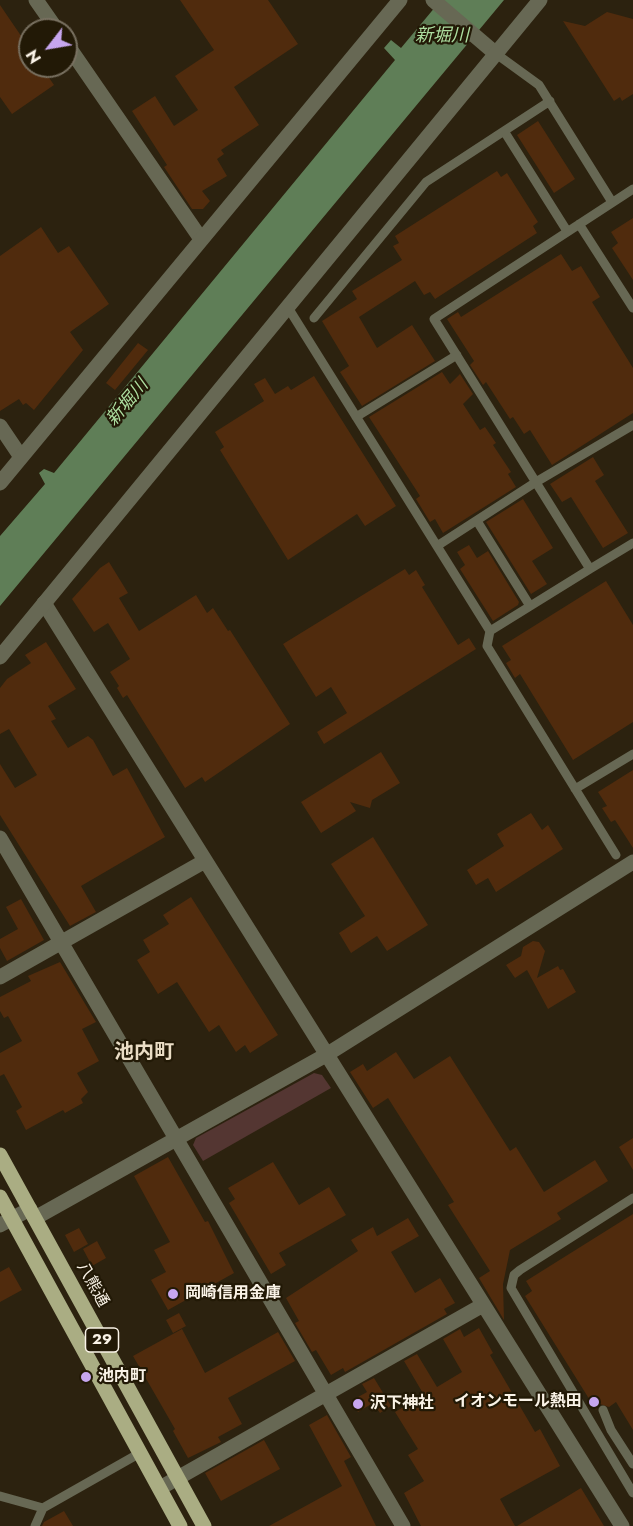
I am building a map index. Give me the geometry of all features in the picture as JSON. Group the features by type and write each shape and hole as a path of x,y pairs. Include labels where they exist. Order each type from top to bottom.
{"main road":[{"name":"八熊通","path":"0,1155 204,1526"},
{"name":"29","path":"0,1197 6,1222 140,1452 180,1526"}],"street":[{"path":"36,0 49,18"},
{"path":"0,483 400,0"},
{"path":"433,0 489,48"},
{"path":"0,657 287,306 489,48 540,0"},
{"path":"78,60 201,239"},
{"path":"0,426 21,457"},
{"path":"44,603 622,1526"},
{"path":"0,838 404,1526"},
{"path":"0,977 205,861"},
{"path":"6,1222 32,1214 176,1139 326,1055 628,862"},
{"path":"160,1488 483,1305"}],"lane":[{"path":"489,48 539,85 612,202"},
{"path":"314,318 426,182 550,101"},
{"path":"504,131 567,231"},
{"path":"590,569 434,319 633,189"},
{"path":"579,224 633,308"},
{"path":"287,306 490,631 487,646 575,789 628,862"},
{"path":"356,417 457,355"},
{"path":"437,546 536,482 633,424"},
{"path":"477,521 530,606"},
{"path":"490,631 633,543"},
{"path":"575,789 633,754"},
{"path":"633,1198 520,1270 514,1275 511,1288 633,1493"},
{"path":"603,1410 611,1430 633,1464"},
{"path":"35,1526 43,1508 140,1452"},
{"path":"0,1496 43,1508"}],"shaded area":[{"path":"314,1073 322,1075 331,1088 203,1161 193,1145 196,1138"}],"water":[{"name":"新堀川","path":"441,0 504,0 0,606 0,536 45,484 39,473 44,469 54,473 395,60 384,48 391,40 401,48"}],"building":[{"path":"180,0 268,0 298,44 234,87 259,125 221,150 224,154 217,159 227,176 202,191 210,201 203,209 192,209 164,167 167,165 132,111 155,96 174,126 198,110 175,76 214,50"},
{"path":"0,5 18,31 18,78 49,78 54,85 12,114 0,97"},
{"path":"607,12 633,19 633,94 622,101 620,97 614,101 563,21 585,26"},
{"path":"538,121 575,179 554,193 517,135"},
{"path":"497,171 501,177 507,173 538,222 533,226 537,233 435,299 430,292 424,295 415,281 359,317 377,348 412,325 435,361 362,406 340,372 349,366 322,321 357,299 352,291 402,260 393,246 399,243 395,236"},
{"path":"633,218 633,280 612,248 618,243 611,232"},
{"path":"41,227 58,253 69,246 109,304 70,332 83,350 34,410 26,403 23,405 19,399 0,411 0,256"},
{"path":"561,254 572,271 581,266 600,297 592,302 633,368 633,413 552,465 530,430 524,434 513,417 510,419 486,382 483,385 470,365 474,361 447,319 458,312 461,317"},
{"path":"138,343 148,350 115,390 106,383"},
{"path":"442,372 450,384 460,374 473,394 463,404 480,430 485,427 496,443 493,445 511,472 508,474 516,487 443,533 435,519 430,522 416,499 420,496 369,417"},
{"path":"314,376 396,506 365,526 357,514 288,560 220,450 224,447 215,432 264,401 254,384 265,378 275,394 288,386 291,390"},
{"path":"593,457 604,475 595,481 628,533 603,548 571,497 562,502 550,484"},
{"path":"523,499 553,548 532,561 547,584 531,594 486,522"},
{"path":"469,545 477,558 488,551 519,602 518,605 493,621 460,569 465,565 457,552"},
{"path":"109,562 128,593 119,598 139,631 196,595 207,613 213,608 228,631 230,630 290,724 205,782 202,777 185,788 127,695 123,698 110,672 130,659 108,623 94,632 72,599 100,568"},
{"path":"405,569 409,575 416,570 425,585 422,587 458,645 469,638 476,649 324,744 317,732 347,713 331,687 316,697 283,644"},
{"path":"606,581 633,625 633,722 573,760 520,674 515,678 506,663 511,660 502,646"},
{"path":"46,642 76,689 48,706 56,719 51,721 68,748 88,736 93,740 113,776 127,768 165,837 81,886 96,912 70,926 0,815 0,764 15,788 37,775 9,729 0,734 0,688 7,679 31,663 25,655"},
{"path":"381,752 400,783 372,800 370,808 350,802 356,811 321,833 301,802"},
{"path":"633,770 633,848 615,820 611,822 602,808 607,806 598,792"},
{"path":"531,813 542,830 548,825 563,849 496,892 488,878 476,885 467,870 504,846 497,834"},
{"path":"373,837 428,925 387,951 377,936 351,953 339,933 365,916 331,864"},
{"path":"191,897 278,1035 250,1053 245,1045 236,1052 219,1025 209,1032 177,982 158,994 137,960 150,952 143,940 169,924 163,915"},
{"path":"21,899 44,940 7,961 0,948 0,939 18,929 6,907"},
{"path":"533,941 539,942 545,951 537,978 558,966 560,970 563,969 576,992 548,1009 527,970 515,978 506,965 521,956 523,947"},
{"path":"60,962 96,1022 82,1029 99,1061 77,1073 88,1092 81,1099 83,1103 65,1113 63,1110 26,1130 16,1111 22,1107 4,1074 0,1076 0,1053 22,1041 8,1016 4,1018 0,1011 0,997 31,981 28,976"},
{"path":"396,1052 414,1079 450,1056 510,1151 516,1147 544,1192 595,1160 608,1181 557,1213 561,1219 510,1250 503,1284 504,1320 479,1278 490,1271 448,1205 454,1202 388,1098 373,1108 350,1072 363,1064 367,1071"},
{"path":"633,1138 633,1170 619,1147"},
{"path":"168,1157 205,1222 208,1221 234,1273 168,1310 151,1280 166,1272 154,1250 170,1242 134,1176"},
{"path":"273,1162 299,1205 329,1187 346,1215 279,1253 286,1265 271,1274 229,1203 235,1199 228,1188"},
{"path":"633,1214 633,1430 616,1402 609,1407 600,1404 596,1410 525,1296 532,1291 526,1281"},
{"path":"408,1218 419,1236 391,1252 415,1293 440,1278 455,1303 444,1309 447,1314 345,1372 343,1368 331,1375 316,1350 312,1352 295,1323 299,1321 286,1298 358,1251 351,1240 373,1227 377,1236"},
{"path":"79,1228 88,1244 74,1252 65,1235"},
{"path":"97,1241 106,1258 92,1266 83,1249"},
{"path":"9,1267 22,1290 0,1302 0,1272"},
{"path":"179,1313 186,1326 173,1333 166,1320"},
{"path":"479,1328 493,1353 490,1355 535,1432 540,1429 560,1466 500,1499 515,1526 421,1526 404,1493 424,1481 408,1455 418,1449 395,1412 424,1395 404,1361 417,1354 437,1387 462,1372 443,1339 460,1329 464,1337"},
{"path":"182,1329 205,1373 278,1332 295,1361 228,1398 242,1424 218,1437 221,1442 188,1458 173,1431 175,1429 133,1356"},
{"path":"374,1378 391,1406 380,1413 373,1403 358,1412 351,1401 367,1392 362,1384"},
{"path":"327,1415 351,1457 344,1461 376,1526 269,1526 342,1486 309,1425"},
{"path":"264,1440 280,1469 221,1501 205,1473"},
{"path":"581,1488 604,1526 517,1526 558,1502"},
{"path":"64,1511 73,1526 42,1526 44,1522"}],"place":[{"name":"岡崎信用金庫","path":"173,1294"},
{"name":"池内町","path":"86,1377"},
{"name":"イオンモール熱田","path":"594,1402"},
{"name":"沢下神社","path":"358,1404"}],"district":[{"name":"池内町","path":"144,1053"}]}
